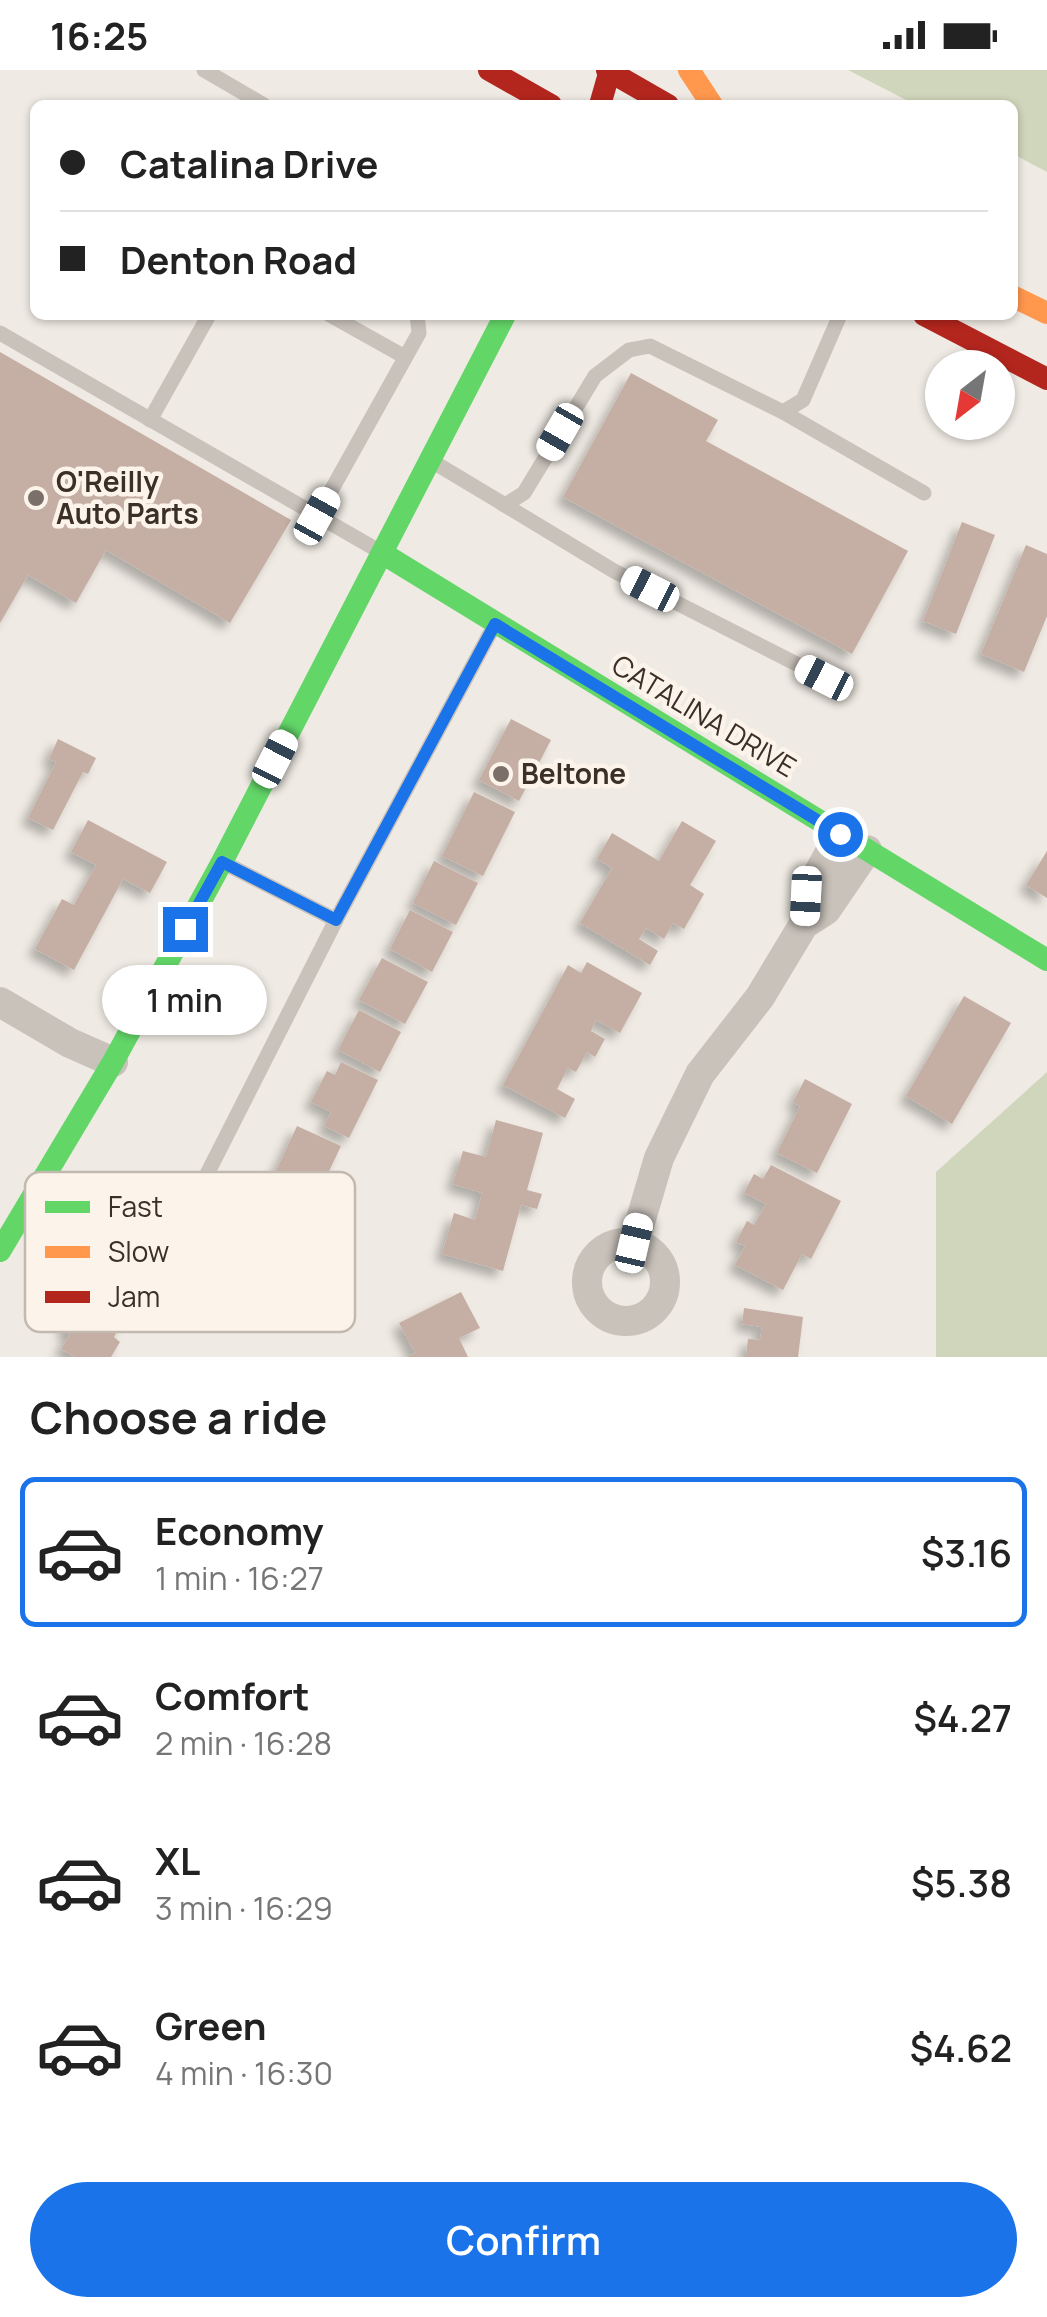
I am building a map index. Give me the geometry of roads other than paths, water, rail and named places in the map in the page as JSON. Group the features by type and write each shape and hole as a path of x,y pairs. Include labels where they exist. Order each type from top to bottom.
{"main road":[{"path":"480,70 503,100"},
{"path":"489,70 542,100"},
{"path":"601,100 608,70 659,100"},
{"path":"690,70 709,100"},
{"path":"1018,299 1047,313"},
{"path":"47,1172 222,862 502,320"},
{"path":"934,320 1047,379"},
{"name":"CATALINA DRIVE","path":"382,554 1047,960"},
{"path":"0,1251 25,1209"}],"street":[{"path":"804,924 806,896 840,834"},
{"path":"634,1243 658,1158 700,1074 760,997 804,924 826,910 867,850"},
{"path":"0,1002 70,1043 112,1062"}],"lane":[{"path":"204,70 255,100"},
{"path":"150,420 207,320"},
{"path":"339,320 405,358"},
{"path":"317,516 419,333 418,320"},
{"path":"782,412 803,400 838,320"},
{"path":"0,334 382,554"},
{"path":"503,504 524,493 595,376 629,350 650,346 782,412 924,493"},
{"path":"430,460 614,571 824,678"},
{"path":"208,1172 336,920 495,624"},
{"path":"222,862 336,920"}],"place":[{"name":"O'Reilly Auto Parts","path":"36,498"},
{"name":"Beltone","path":"501,774"}]}
